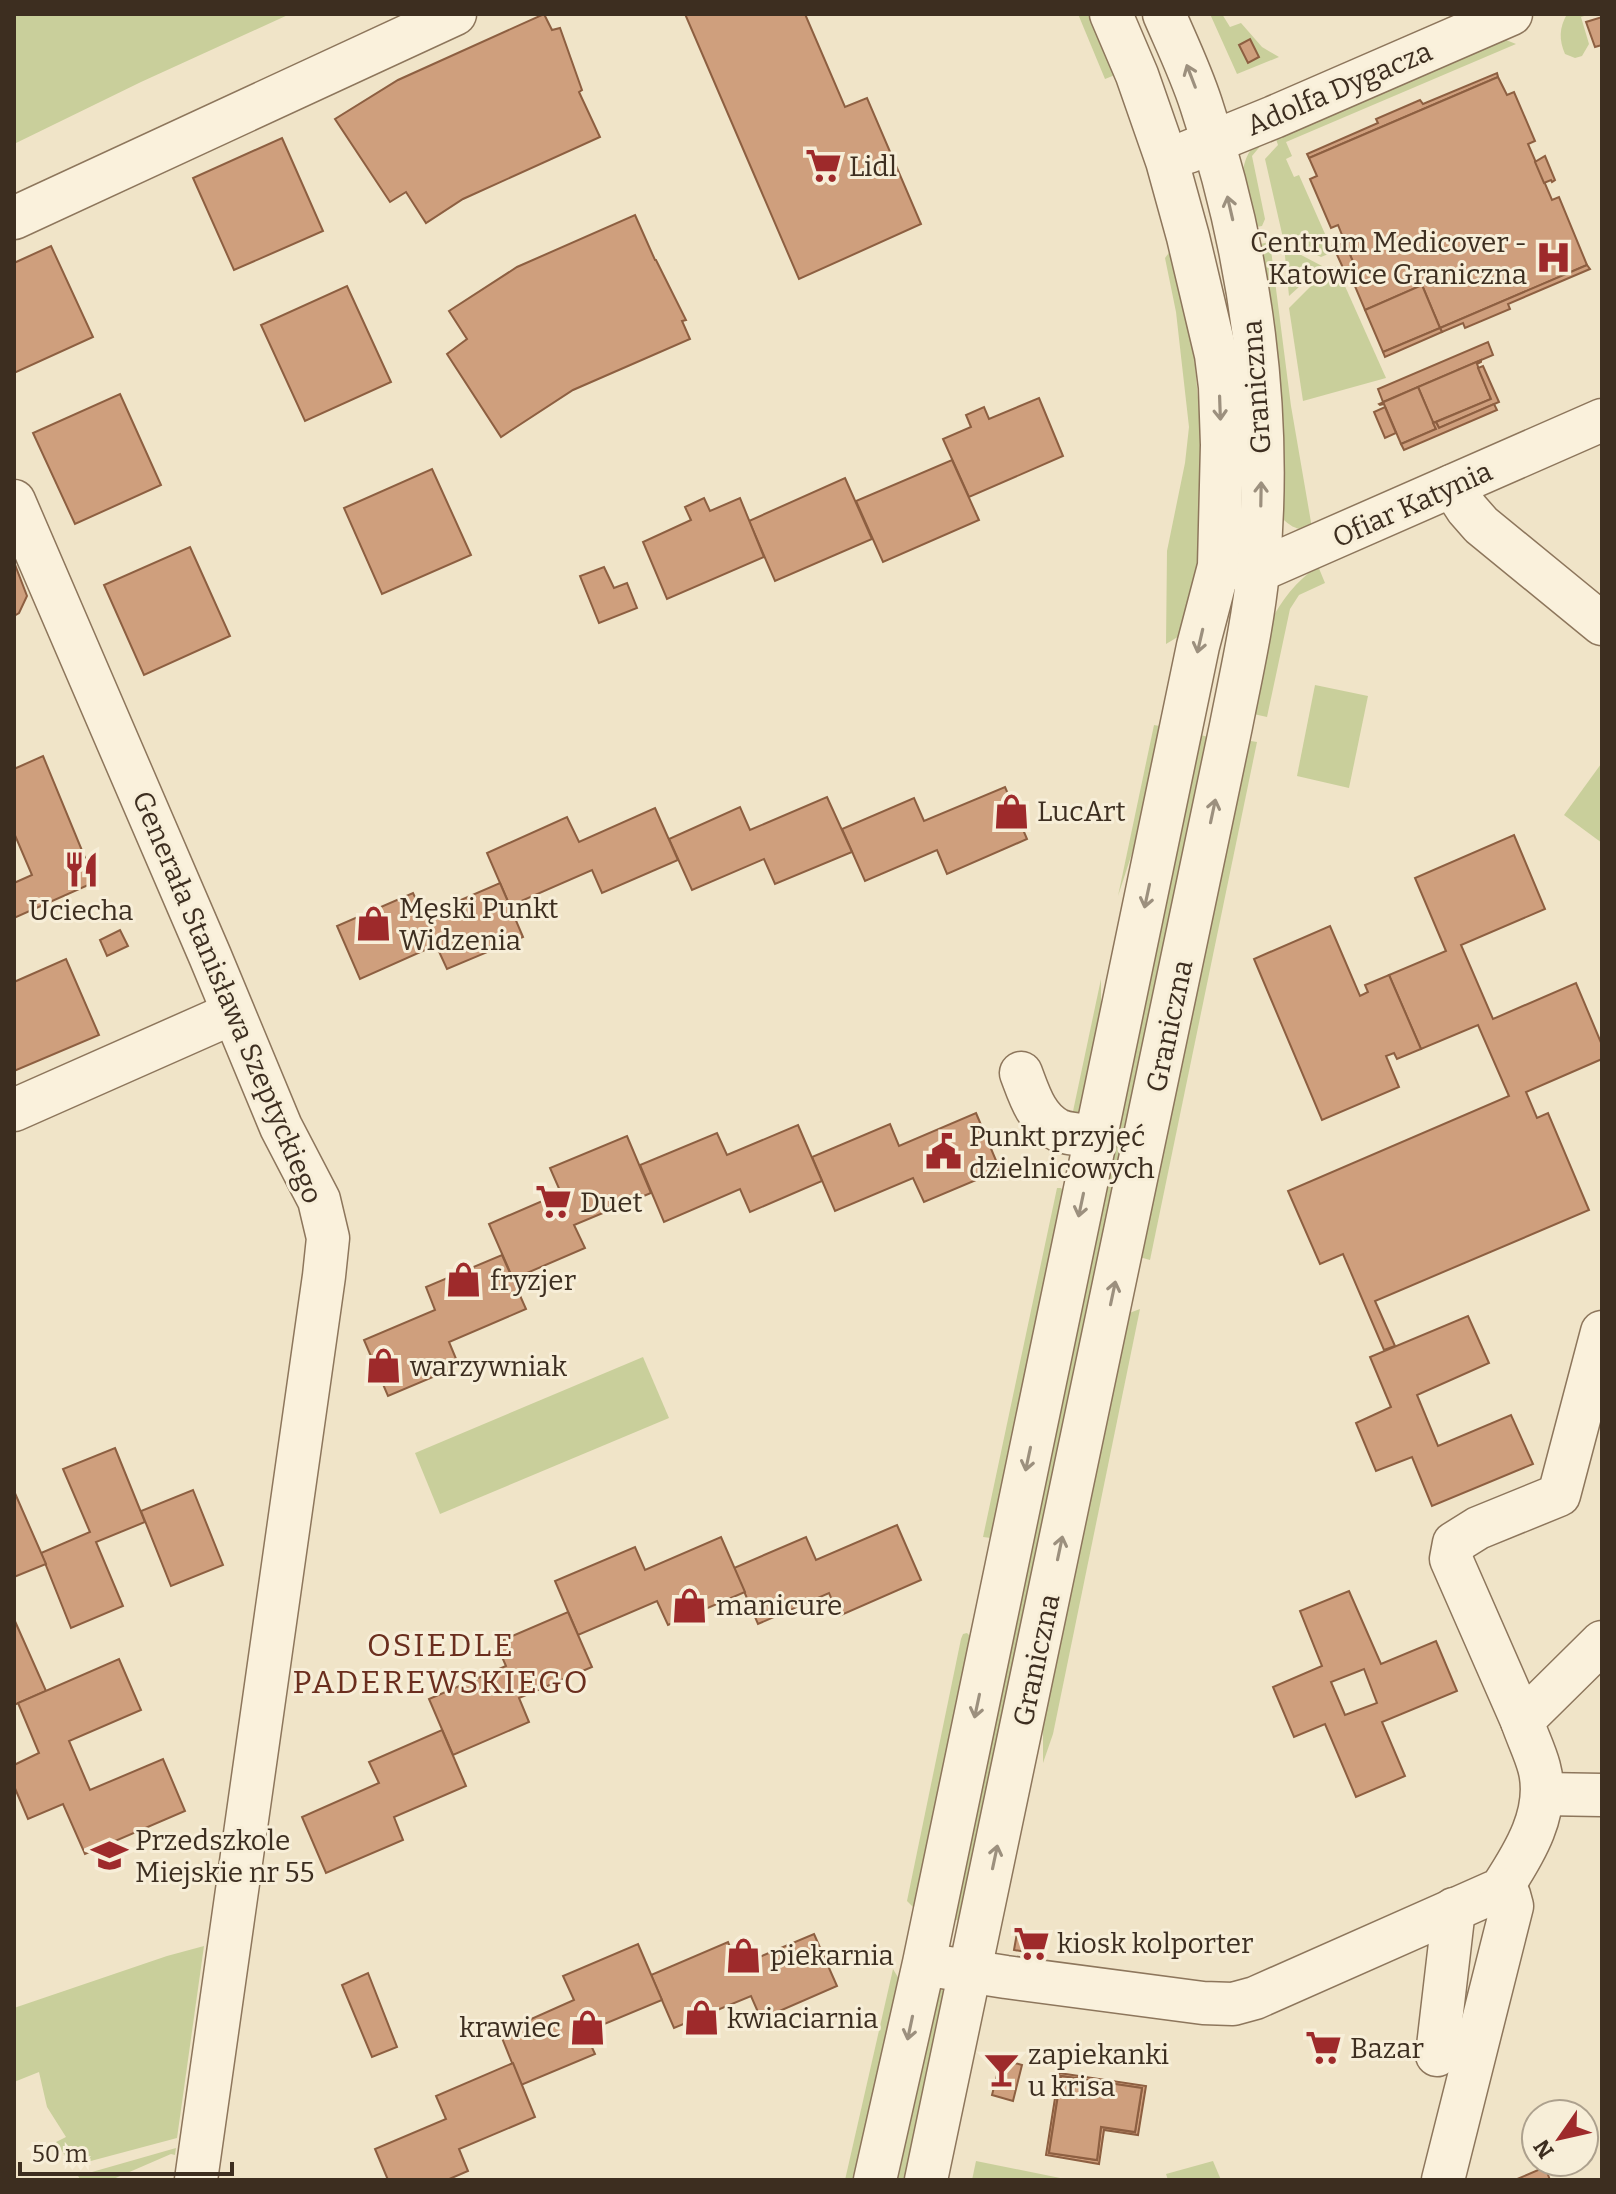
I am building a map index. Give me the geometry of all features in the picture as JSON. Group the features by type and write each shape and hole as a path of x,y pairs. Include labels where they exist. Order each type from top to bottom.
{"street":[{"path":"14,218 455,14"},
{"name":"Graniczna","path":"926,2180 1251,626 1239,568 1222,445 1220,387 1211,331 1167,161 1143,89 1111,14"},
{"name":"Graniczna","path":"875,2180 924,1963 1198,646 1239,568 1262,456 1257,355 1239,249 1212,141 1189,70 1164,14"},
{"name":"Adolfa Dygacza","path":"1167,161 1511,14"},
{"name":"Ofiar Katynia","path":"1239,568 1452,486 1602,420"},
{"path":"1452,486 1481,525 1602,624"},
{"name":"Generała Stanisława Szeptyckiego","path":"14,501 281,1127 319,1200 328,1238 196,2180"},
{"path":"14,1110 233,1013"},
{"path":"1021,1073 1031,1102 1044,1119 1059,1131 1096,1136"},
{"path":"924,1963 1203,2003 1233,2004 1255,1998 1501,1889 1523,1855 1536,1824 1543,1794 1540,1769 1451,1559 1454,1543 1478,1528 1559,1495 1602,1332"},
{"path":"1522,1721 1602,1642"},
{"path":"1543,1794 1602,1793"},
{"path":"1443,2180 1512,1906 1509,1895 1501,1889"},
{"path":"1437,2055 1454,1909"}],"green space":[{"path":"14,14 290,14 14,144"},
{"path":"1078,14 1093,14 1120,73 1105,79"},
{"path":"1210,14 1222,14 1230,27 1241,23 1262,47 1279,57 1237,74"},
{"path":"1567,14 1591,14 1581,17 1589,44 1582,56 1575,58 1565,54 1562,44 1561,29"},
{"path":"1501,38 1516,44 1286,142 1292,156 1286,159 1294,177 1299,175 1333,252 1321,257 1283,238 1265,159 1278,145 1274,133"},
{"path":"1255,144 1262,144 1252,156 1265,219 1262,226 1251,228 1243,174 1248,154"},
{"path":"1270,242 1291,406 1312,528 1307,529 1296,528 1282,518 1255,245"},
{"path":"1284,246 1322,266 1289,296"},
{"path":"1171,250 1174,251 1194,355 1201,472 1198,569 1186,632 1166,644 1167,551 1189,427 1176,312 1165,258"},
{"path":"1336,266 1386,378 1303,401 1289,308 1327,270"},
{"path":"1318,566 1325,583 1299,595 1290,609 1267,717 1249,713 1269,625 1289,592"},
{"path":"1315,685 1368,696 1349,788 1297,776"},
{"path":"1154,725 1165,727 1151,795 1118,896"},
{"path":"1196,734 1213,738 965,1922 948,1918"},
{"path":"1245,740 1257,742 1150,1260 1136,1256"},
{"path":"1602,764 1602,843 1564,815"},
{"path":"1101,979 1101,1033 1085,1113 1072,1116"},
{"path":"1057,1188 1065,1193 991,1538 983,1537"},
{"path":"1140,1309 1053,1734 1043,1763 1043,1709 1124,1315"},
{"path":"643,1357 669,1418 440,1514 415,1453"},
{"path":"967,1633 972,1638 917,1911 907,1901 961,1639"},
{"path":"204,1946 177,2138 72,2166 56,2142 66,2137 47,2107 39,2072 14,2082 14,2008"},
{"path":"893,1969 902,1984 859,2180 845,2180"},
{"path":"939,1989 945,1991 910,2180 891,2180"},
{"path":"176,2148 175,2155 111,2180 81,2180 78,2176"},
{"path":"976,2161 1070,2180 972,2180"},
{"path":"1213,2161 1221,2180 1168,2180 1166,2174"}],"building":[{"path":"544,14 552,30 560,28 582,90 579,92 600,137 463,199 426,223 406,192 390,202 335,119 398,80"},
{"name":"Lidl","path":"685,14 805,14 845,107 867,98 921,224 799,279"},
{"path":"1602,17 1602,45 1595,47 1586,22"},
{"path":"1250,39 1259,57 1248,63 1239,45"},
{"path":"1497,73 1498,77 1309,158 1307,154 1378,123 1376,119 1420,100 1423,104"},
{"path":"1498,77 1507,95 1514,92 1535,141 1528,144 1552,200 1559,197 1587,265 1440,328 1422,285 1365,310 1354,284 1361,282 1338,225 1331,228 1310,179 1317,176 1309,158"},
{"path":"282,138 323,231 234,270 193,178"},
{"path":"1545,156 1555,180 1544,183 1535,162"},
{"path":"635,215 686,320 682,321 690,339 573,390 501,437 447,354 467,339 449,311 517,267"},
{"path":"1345,243 1354,264 1344,270 1333,246"},
{"path":"51,246 93,337 14,373 14,263"},
{"path":"1587,265 1590,269 1508,304 1510,309 1465,328 1463,323 1442,332 1440,328"},
{"path":"1422,285 1440,328 1383,352 1365,310"},
{"path":"347,286 391,382 305,421 261,325"},
{"path":"1440,328 1442,332 1385,357 1383,352"},
{"path":"1488,342 1493,355 1383,402 1378,389"},
{"path":"1481,360 1477,364 1491,399 1433,423 1418,387"},
{"path":"1483,366 1499,402 1439,428 1436,422 1491,399 1478,368"},
{"path":"1418,387 1436,429 1401,444 1384,404 1379,404"},
{"path":"120,394 161,485 75,524 33,433"},
{"path":"1039,398 1063,456 969,497 943,439 971,427 966,415 984,407 989,419"},
{"path":"1494,404 1497,410 1404,450 1401,444 1436,429 1433,423 1436,422 1439,428"},
{"path":"1385,407 1396,433 1385,438 1374,412"},
{"path":"952,460 979,520 883,562 856,501"},
{"path":"432,469 471,555 382,594 344,508"},
{"path":"845,478 872,539 775,581 749,521"},
{"path":"704,498 710,511 740,498 764,557 667,599 643,542 691,520 685,507"},
{"path":"190,547 230,636 144,675 104,585"},
{"path":"14,562 27,596 19,613 14,616"},
{"path":"604,567 614,588 627,583 637,608 599,623 580,576"},
{"path":"43,756 95,882 14,918 14,883 32,875 14,833 14,769"},
{"path":"1005,787 1027,839 947,874 937,850 865,881 842,829 914,798 924,821"},
{"path":"827,797 852,852 775,884 764,859 692,890 669,839 740,807 750,830"},
{"path":"655,808 678,860 602,893 592,870 510,906 487,853 567,817 579,842"},
{"path":"1514,835 1545,909 1461,945 1493,1019 1576,983 1602,1045 1602,1059 1526,1092 1537,1118 1548,1113 1589,1210 1375,1301 1395,1346 1384,1350 1343,1254 1320,1264 1288,1191 1509,1096 1478,1025 1421,1049 1389,975 1446,951 1415,878"},
{"path":"500,883 523,937 447,969 436,945 360,979 337,926 413,893 424,916"},
{"path":"1330,926 1360,996 1368,992 1365,985 1389,975 1421,1049 1397,1059 1394,1053 1386,1056 1399,1087 1322,1120 1254,959"},
{"path":"120,930 128,946 107,956 100,940"},
{"path":"66,959 99,1035 14,1071 14,982"},
{"path":"976,1113 1000,1170 924,1202 913,1178 835,1211 812,1157 890,1124 899,1146"},
{"path":"798,1125 822,1181 750,1212 740,1189 664,1222 640,1165 717,1133 727,1155"},
{"path":"627,1136 651,1193 574,1225 585,1248 513,1279 489,1224 561,1193 550,1168"},
{"path":"502,1255 526,1309 449,1342 459,1366 388,1396 364,1340 435,1310 426,1287"},
{"path":"1468,1316 1489,1363 1417,1395 1438,1446 1511,1415 1533,1464 1432,1506 1412,1457 1376,1471 1356,1423 1391,1407 1370,1357"},
{"path":"115,1448 145,1522 96,1542 123,1606 71,1628 41,1553 90,1532 63,1469"},
{"path":"193,1490 223,1565 171,1586 141,1511"},
{"path":"14,1491 46,1564 14,1577"},
{"path":"897,1525 921,1580 839,1616 829,1593 758,1624 734,1568 806,1537 816,1560"},
{"path":"721,1537 745,1592 668,1625 657,1601 578,1635 555,1581 635,1547 645,1570"},
{"path":"1349,1591 1381,1664 1436,1641 1457,1691 1382,1722 1405,1776 1356,1797 1325,1724 1294,1737 1273,1687 1322,1666 1300,1611","holes":["1364,1669 1377,1703 1345,1715 1331,1682"]},
{"path":"568,1612 592,1667 519,1698 529,1722 453,1755 429,1699 506,1666 496,1643"},
{"path":"14,1619 46,1691 14,1705"},
{"path":"119,1659 141,1710 69,1741 90,1790 163,1759 185,1811 85,1854 63,1804 28,1819 14,1786 14,1765 39,1753 18,1703"},
{"path":"442,1730 466,1786 394,1817 403,1840 326,1873 302,1817 379,1783 369,1762"},
{"path":"1017,1933 1042,1937 1039,1954 1014,1950"},
{"path":"814,1934 837,1986 761,2019 751,1996 674,2028 651,1975 728,1942 738,1966"},
{"path":"638,1944 662,2000 585,2032 595,2054 521,2085 500,2033 574,2000 563,1976"},
{"path":"368,1973 397,2047 372,2057 342,1985"},
{"path":"1001,2059 1022,2065 1013,2101 992,2095"},
{"path":"513,2063 535,2117 459,2149 468,2171 447,2180 388,2180 375,2149 446,2119 436,2096"},
{"path":"1059,2073 1146,2086 1138,2135 1104,2130 1099,2164 1046,2155","holes":["1061,2076 1142,2088 1135,2132 1101,2127 1097,2160 1049,2153"]},
{"path":"1061,2076 1142,2088 1135,2132 1101,2127 1097,2160 1049,2153"},
{"path":"1520,2178 1550,2180 1515,2180"}],"place":[{"name":"Lidl","path":"823,166"},
{"name":"Centrum Medicover - Katowice Graniczna","path":"1553,258"},
{"name":"LucArt","path":"1011,811"},
{"name":"Uciecha","path":"81,870"},
{"name":"Męski Punkt Widzenia","path":"373,924"},
{"name":"Punkt przyjęć dzielnicowych","path":"943,1152"},
{"name":"Duet","path":"554,1202"},
{"name":"fryzjer","path":"464,1280"},
{"name":"warzywniak","path":"384,1366"},
{"name":"manicure","path":"690,1605"},
{"name":"Przedszkole Miejskie nr 55","path":"109,1856"},
{"name":"kiosk kolporter","path":"1031,1943"},
{"name":"piekarnia","path":"744,1955"},
{"name":"kwiaciarnia","path":"701,2018"},
{"name":"krawiec","path":"587,2027"},
{"name":"Bazar","path":"1324,2048"},
{"name":"zapiekanki u krisa","path":"1002,2070"}],"district":[{"name":"OSIEDLE PADEREWSKIEGO","path":"441,1664"}]}
